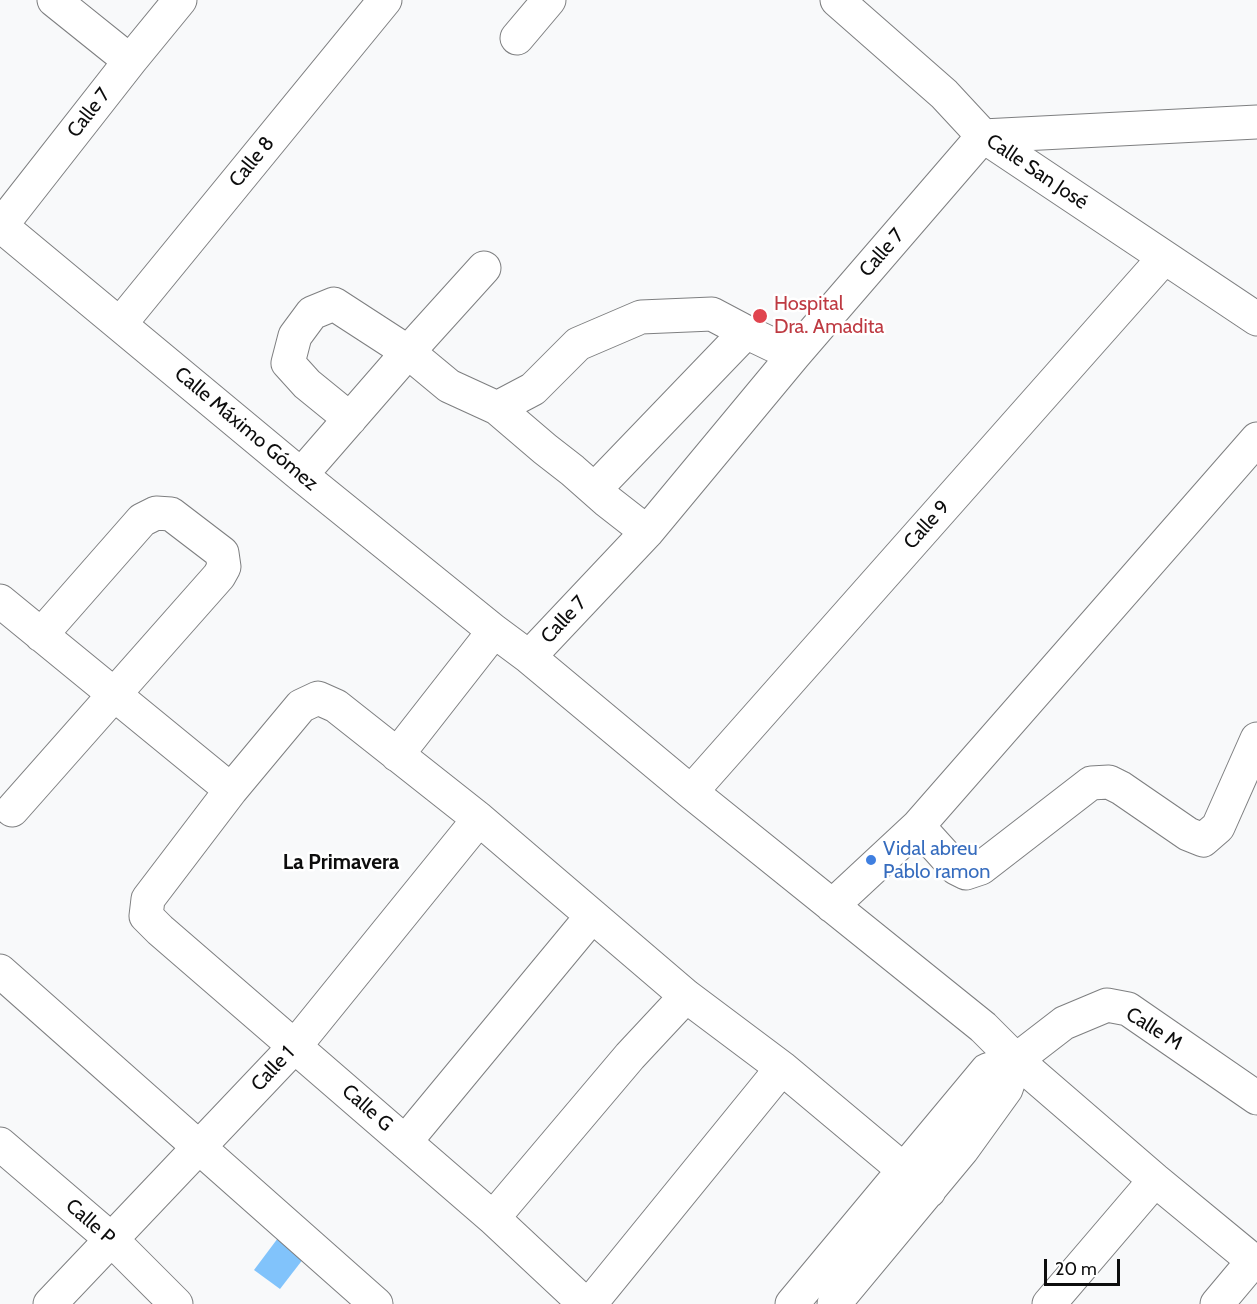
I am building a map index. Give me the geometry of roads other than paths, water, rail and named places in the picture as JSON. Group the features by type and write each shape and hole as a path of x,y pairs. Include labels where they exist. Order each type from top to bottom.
{"street":[{"path":"54,0 130,60"},
{"name":"Calle 7","path":"0,226 180,0"},
{"name":"Calle 8","path":"120,324 385,0"},
{"path":"517,38 549,0"},
{"name":"Calle San José","path":"837,0 944,94 983,136 1257,319"},
{"path":"983,136 1257,122"},
{"name":"Calle 7","path":"529,657 647,532 794,355 983,136"},
{"name":"Calle Máximo Gómez","path":"0,226 691,792 983,1027 1016,1060 1155,1180 1255,1262"},
{"name":"Calle 9","path":"691,792 1164,258"},
{"path":"302,475 484,268"},
{"path":"350,419 307,384 288,363 295,336 312,314 334,304 408,352 449,386 497,408 647,532"},
{"path":"497,408 533,389 578,344 640,317 712,314 794,355"},
{"path":"595,489 746,332"},
{"path":"832,906 918,826 1257,439"},
{"path":"12,810 219,576 224,567 222,553 171,514 156,513 142,520 41,635"},
{"path":"0,601 231,790 301,706 318,698 336,706 479,819 686,996 782,1068 929,1191"},
{"path":"397,755 494,631"},
{"path":"918,826 956,868 966,873 981,868 1091,783 1109,782 1188,834 1203,840 1218,827 1257,739"},
{"name":"Calle G","path":"231,790 148,899 146,916 493,1218 585,1304"},
{"name":"Calle 1","path":"50,1304 295,1046 479,819"},
{"path":"405,1142 592,916"},
{"path":"0,971 376,1304"},
{"path":"493,1218 630,1056 686,996"},
{"name":"Calle M","path":"1016,1060 1064,1023 1107,1005 1128,1010 1257,1098"},
{"path":"792,1304 987,1070 1016,1060"},
{"path":"834,1304 962,1150 1006,1089 1016,1060"},
{"path":"590,1304 782,1068"},
{"name":"Calle P","path":"0,1144 111,1239 176,1304"},
{"path":"1049,1304 1155,1180"},
{"path":"1217,1304 1255,1262"}],"place":[{"name":"Hospital Dra. Amadita","path":"760,316"},
{"name":"Vidal abreu Pablo ramon","path":"871,860"}],"district":[{"name":"La Primavera","path":"341,863"}]}
